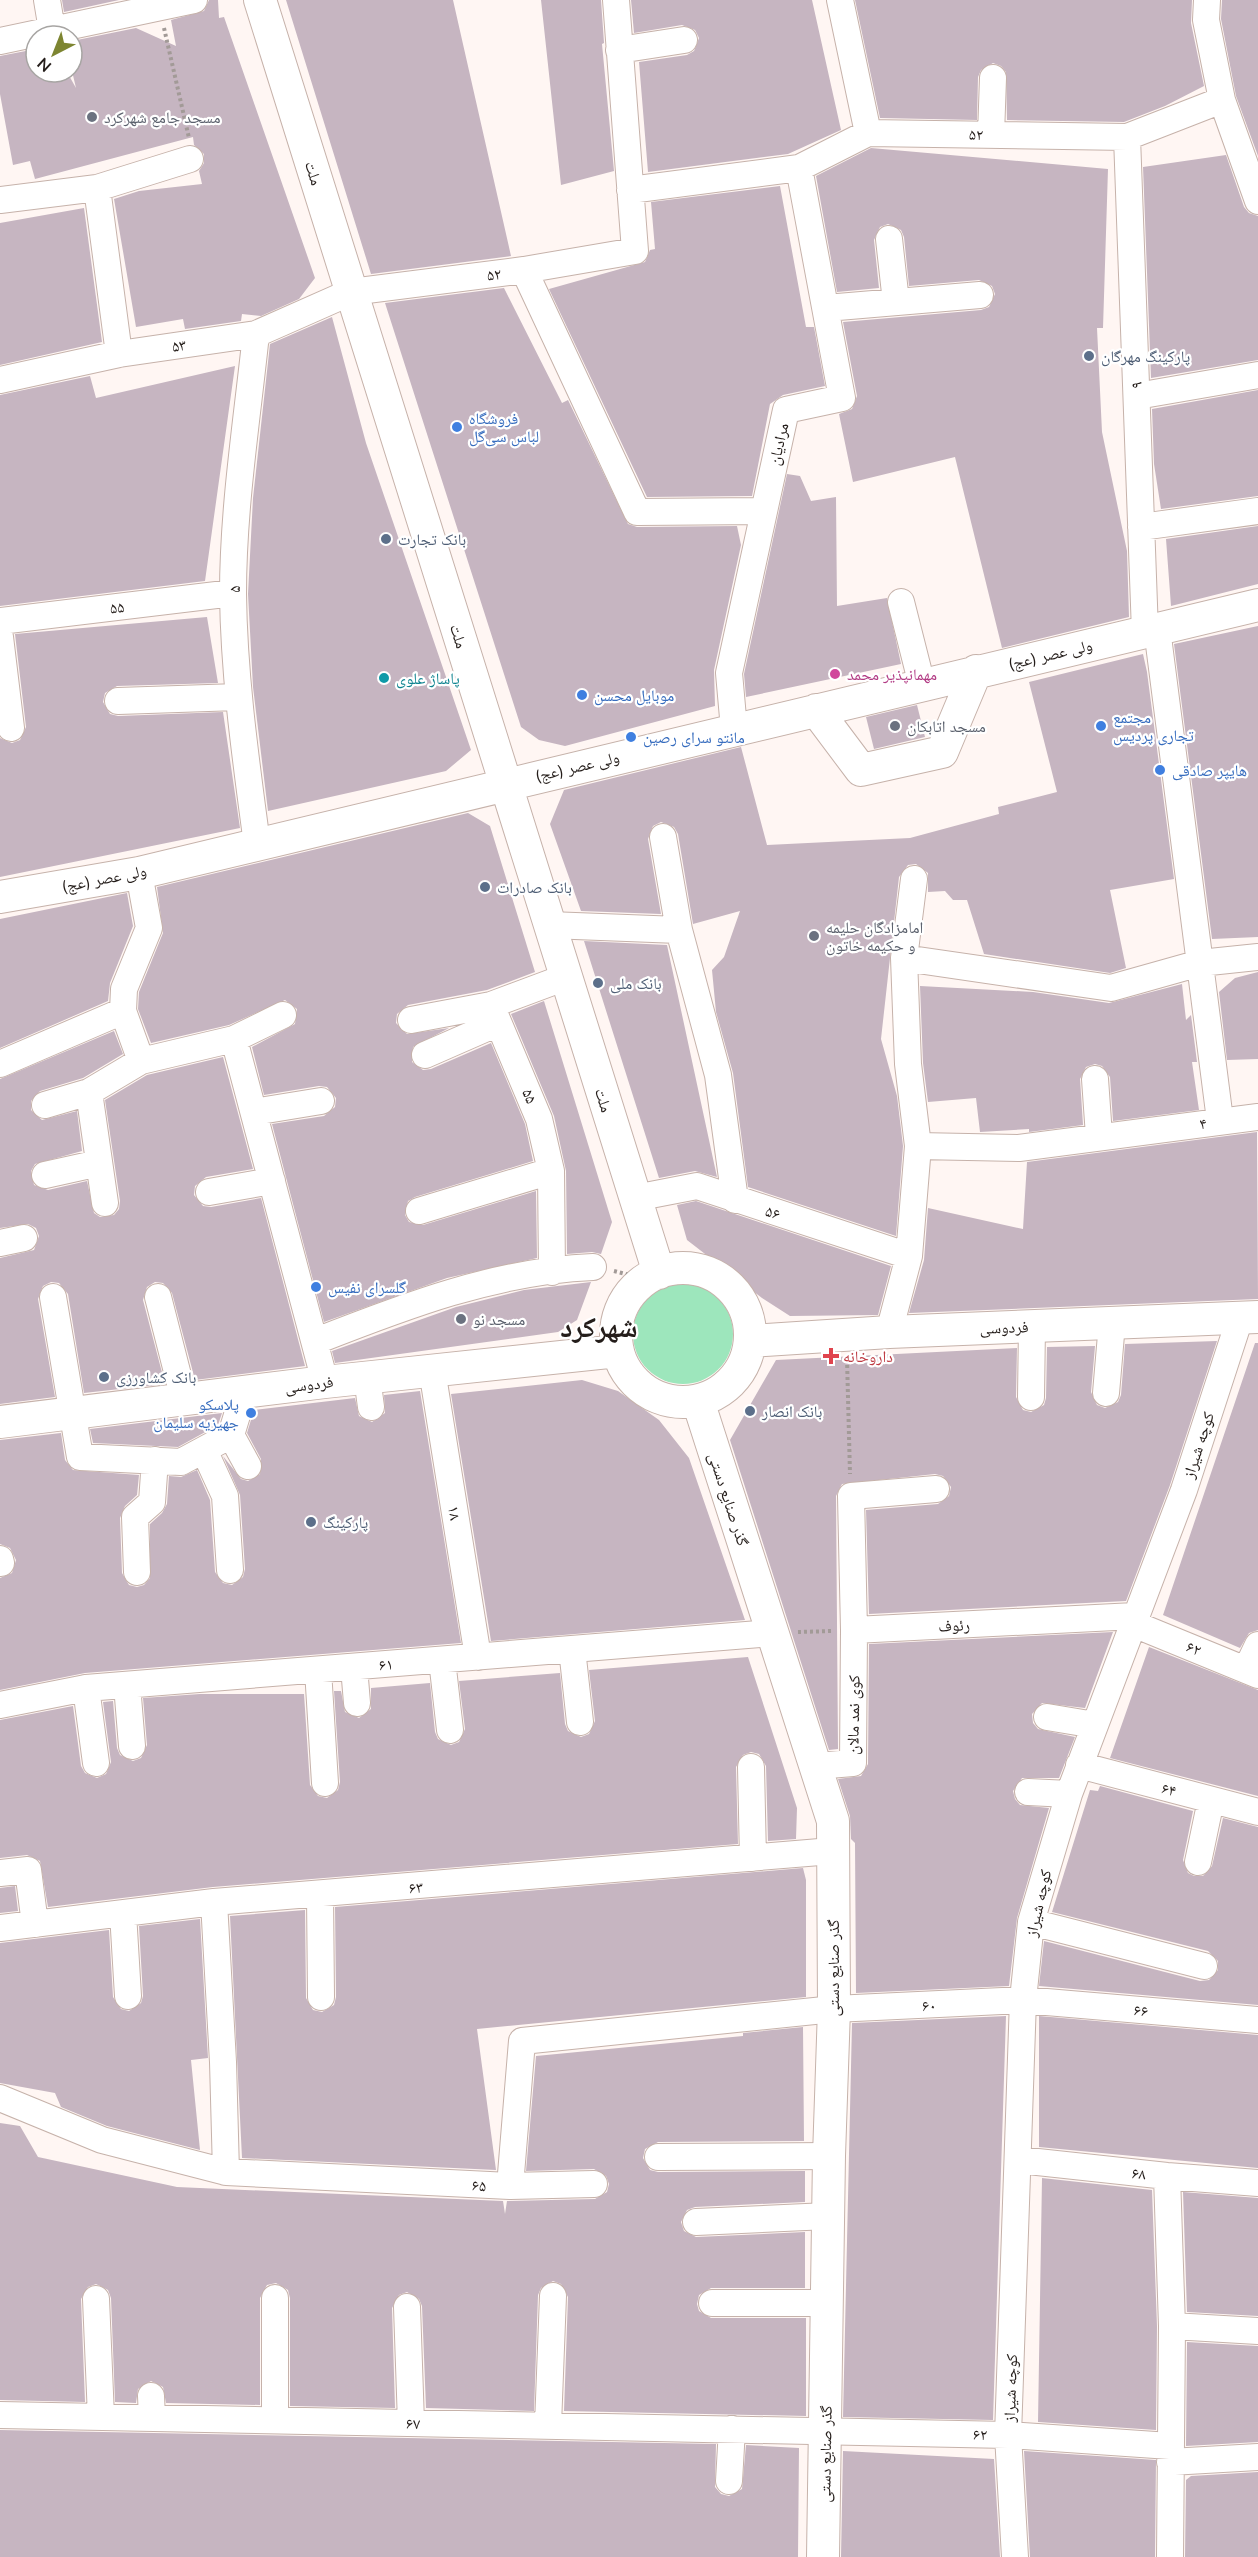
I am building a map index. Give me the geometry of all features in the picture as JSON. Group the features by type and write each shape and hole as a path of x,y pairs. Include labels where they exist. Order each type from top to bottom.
{"main road":[{"name":"ملت","path":"260,0 635,1198 653,1276"},
{"name":"ولی عصر (عج)","path":"0,897 139,873 1258,605"},
{"path":"816,710 861,770 942,752 976,671"},
{"path":"681,1268 703,1271 723,1281 739,1298 748,1318 750,1341 747,1358 728,1385 698,1401 678,1402 658,1397 640,1386 627,1370 618,1351 616,1332 620,1313 629,1296 653,1276 681,1268"},
{"name":"فردوسی","path":"750,1341 889,1332 1249,1318"},
{"name":"فردوسی","path":"0,1422 325,1382 369,1392 432,1370 618,1351"},
{"name":"گذر صنایع دستی","path":"698,1401 833,1821 834,2009 826,2303 823,2557"}],"street":[{"path":"46,0 51,24"},
{"path":"80,24 194,0"},
{"path":"616,0 630,190"},
{"path":"840,0 868,133"},
{"path":"1207,0 1206,20 1222,99 1258,201"},
{"path":"0,41 24,36"},
{"path":"620,50 684,40"},
{"path":"991,135 993,78"},
{"name":"۵۲","path":"351,292 524,270 635,251 630,190 799,168 868,133 1127,137 1222,99"},
{"name":"۹","path":"1127,137 1141,527 1151,631"},
{"path":"0,200 97,188 190,159"},
{"name":"مرادیان","path":"734,729 729,673 762,511 786,410 842,398 799,168"},
{"path":"97,188 119,354"},
{"path":"889,239 896,302"},
{"path":"524,270 637,512 762,511"},
{"name":"۵۳","path":"0,380 119,354 256,334 351,292"},
{"path":"826,308 980,295"},
{"name":"۵","path":"256,334 238,498 233,593 238,697 257,844"},
{"path":"1137,396 1258,375"},
{"path":"1141,527 1258,511"},
{"name":"۵۵","path":"0,621 233,593"},
{"path":"901,602 922,684"},
{"name":"۴","path":"918,1146 1019,1148 1220,1120 1200,963 1151,631"},
{"path":"0,637 11,728"},
{"path":"118,701 238,697"},
{"path":"663,837 679,930 718,1075 735,1200"},
{"path":"139,873 149,928 124,989 123,1011 141,1061"},
{"path":"889,1332 909,1256 918,1146 908,1064 904,958 914,879"},
{"path":"549,925 679,930"},
{"path":"904,958 1111,988 1200,963 1258,957"},
{"path":"425,1055 495,1014 566,977"},
{"path":"0,1064 123,1011"},
{"path":"411,1020 495,1014"},
{"name":"۵۵","path":"495,1014 539,1119 551,1171 552,1272"},
{"path":"45,1105 89,1092 141,1061 234,1039 283,1015"},
{"path":"234,1039 316,1341 325,1382"},
{"path":"1095,1079 1099,1136"},
{"path":"89,1092 105,1203"},
{"path":"254,1112 321,1101"},
{"path":"1220,1120 1258,1117"},
{"path":"45,1175 99,1163"},
{"path":"419,1210 551,1171"},
{"path":"208,1192 273,1181"},
{"name":"۵۶","path":"635,1198 697,1186 909,1256"},
{"path":"316,1341 410,1305 485,1283 593,1267"},
{"path":"53,1297 80,1457 181,1462 231,1435 244,1392"},
{"path":"158,1297 184,1399"},
{"name":"کوچه شیراز","path":"1015,2557 1008,2435 1023,2000 1030,1922 1079,1765 1249,1318"},
{"path":"1106,1393 1112,1323"},
{"path":"1031,1397 1032,1326"},
{"name":"۱۸","path":"432,1370 478,1657"},
{"path":"231,1435 248,1466"},
{"path":"204,1450 225,1496 230,1570"},
{"path":"137,1572 135,1517 152,1502 155,1460"},
{"path":"854,1630 851,1496 936,1490"},
{"name":"رئوف","path":"854,1630 1135,1616"},
{"name":"۶۲","path":"1135,1616 1141,1627 1252,1672"},
{"name":"کوی نمد مالان","path":"816,1766 853,1762 854,1630"},
{"name":"۶۱","path":"0,1705 86,1688 772,1633"},
{"path":"1252,1672 1258,1645"},
{"path":"572,1649 580,1722"},
{"path":"442,1660 450,1730"},
{"path":"354,1667 357,1703"},
{"path":"318,1670 325,1783"},
{"path":"127,1685 132,1746"},
{"path":"86,1688 96,1763"},
{"path":"1047,1717 1095,1725"},
{"name":"۶۴","path":"1079,1765 1258,1812"},
{"path":"752,1767 753,1858"},
{"path":"1028,1792 1069,1794"},
{"path":"1198,1862 1211,1800"},
{"name":"۶۳","path":"0,1928 214,1902 832,1851"},
{"path":"0,1873 28,1870 35,1924"},
{"path":"320,1895 321,1997"},
{"path":"214,1902 223,2062 226,2172"},
{"path":"123,1913 128,1996"},
{"path":"1030,1922 1204,1966"},
{"name":"۶۰","path":"834,2009 1023,2000"},
{"name":"۶۶","path":"1023,2000 1258,2020"},
{"name":"۶۵","path":"0,2098 102,2140 226,2172 510,2186 522,2041 834,2009"},
{"path":"658,2157 829,2156"},
{"name":"۶۸","path":"1019,2160 1258,2183"},
{"path":"1167,2176 1172,2326 1170,2557"},
{"path":"510,2186 594,2184"},
{"path":"696,2222 828,2216"},
{"path":"548,2426 553,2296"},
{"path":"275,2298 275,2421"},
{"path":"96,2299 101,2417"},
{"path":"712,2302 826,2303"},
{"path":"406,2307 411,2423"},
{"path":"1172,2326 1258,2331"},
{"name":"۶۷","path":"0,2415 101,2417 151,2407 275,2421 826,2430"},
{"path":"729,2481 732,2429"},
{"name":"۶۲","path":"826,2430 1008,2435 1170,2454 1258,2457"}],"path":[{"path":"160,7 192,152 190,159"},
{"path":"593,1267 653,1276"},
{"path":"847,1335 851,1496"},
{"path":"772,1633 854,1630"}],"green space":[{"path":"683,1284 702,1287 719,1298 730,1315 733,1334 730,1353 719,1370 702,1381 683,1384 664,1381 647,1370 636,1353 633,1334 636,1315 647,1298 664,1287"}],"building":[{"path":"62,0 119,0 64,12"},
{"path":"209,0 218,0 219,18 224,17 315,278 299,299 261,316 242,314 241,321 185,329 183,319 136,327 114,199 139,191 202,184 199,171 204,163 204,154 194,145 193,137 35,179 30,161 13,165 0,94 0,56 24,51 24,84 74,84 76,88 75,84 84,84 84,39 136,28 176,46 171,20 204,11"},
{"path":"286,0 453,0 511,256 371,274"},
{"path":"541,0 601,0 604,43 602,44 614,171 561,185"},
{"path":"631,0 812,0 841,130 788,154 648,172 639,62 687,55 694,51 699,38 695,30 682,25 634,33"},
{"path":"855,0 1192,0 1191,23 1204,86 1165,106 1124,122 1007,120 1006,72 1001,66 993,63 981,70 978,77 977,120 880,118"},
{"path":"1222,0 1258,0 1258,156 1236,96 1221,19"},
{"path":"871,148 1108,169 1103,328 1097,328 1102,432 1127,551 1129,617 1002,648 955,457 853,482 839,414 852,409 857,396 843,322 981,310 989,307 995,294 992,286 979,280 909,286 904,237 901,230 888,224 880,227 874,240 879,288 837,292 816,176"},
{"path":"1226,155 1244,207 1249,213 1258,216 1258,360 1151,378 1143,167"},
{"path":"780,186 806,327 814,327 825,386 783,395 770,404 752,496 647,497 549,289 645,262 650,250 655,249 651,202"},
{"path":"84,208 102,342 0,365 0,223"},
{"path":"504,288 562,403 568,400 628,524 637,527 737,526 741,545 714,670 715,706 565,746 539,740 521,727 385,303"},
{"path":"332,317 366,443 471,750 446,771 268,811 253,687 248,594 253,498 270,344"},
{"path":"235,366 205,581 0,606 0,395 90,376 96,398"},
{"path":"1258,390 1258,496 1161,509 1154,464 1152,409"},
{"path":"787,474 800,476 811,501 836,497 837,606 887,598 901,664 746,697 744,674"},
{"path":"1258,526 1258,584 1171,606 1166,539"},
{"path":"207,617 218,683 117,686 105,693 103,702 110,714 118,716 223,712 240,828 0,877 0,738 12,743 20,740 26,727 15,634"},
{"path":"1258,626 1258,937 1212,939 1174,644"},
{"path":"1143,654 1174,879 1110,890 1126,968 1110,973 984,954 967,900 953,900 945,891 928,892 928,873 916,864 908,865 899,877 881,1039 897,1096 903,1146 896,1236 748,1187 733,1073 716,1012 712,970 724,957 740,911 693,924 678,834 674,827 661,822 653,826 648,839 661,914 581,911 550,824 564,790 741,747 767,845 910,838 999,814 998,807 1057,792 1029,682"},
{"name":"مسجد اتابکان","path":"917,705 925,737 874,749 866,717"},
{"path":"468,813 490,826 535,972 487,990 408,1005 397,1014 396,1023 407,1034 449,1028 413,1047 412,1062 423,1070 431,1069 491,1043 525,1124 533,1161 415,1197 408,1201 405,1215 409,1222 423,1225 536,1191 537,1258 447,1278 324,1322 272,1124 324,1116 335,1107 336,1098 327,1087 319,1086 264,1095 252,1047 295,1024 297,1009 285,1000 229,1025 151,1043 138,1009 139,992 163,933 157,887"},
{"path":"127,893 133,926 110,983 108,1001 0,1048 0,919"},
{"path":"584,941 667,945 717,1177 695,1171 659,1178"},
{"path":"1258,972 1258,1059 1227,1060 1219,992 1235,978"},
{"path":"1182,984 1186,1020 1191,1015 1197,1062 1192,1062 1199,1110 1113,1121 1110,1077 1102,1066 1095,1064 1086,1067 1080,1079 1083,1125 1029,1132 1029,1129 980,1132 976,1098 928,1102 923,1063 920,986 1033,992 1109,1003"},
{"path":"544,1001 612,1222 601,1254 592,1252 567,1254 566,1171 554,1116 511,1014"},
{"path":"114,1031 123,1054 83,1078 40,1091 31,1101 31,1110 42,1120 77,1111 82,1151 35,1164 31,1171 34,1185 48,1190 87,1181 94,1213 100,1217 114,1215 119,1209 120,1201 105,1100 147,1075 223,1057 253,1169 206,1177 195,1186 194,1195 203,1206 211,1207 261,1198 305,1366 195,1380 172,1293 163,1283 155,1282 147,1287 143,1300 165,1384 84,1393 68,1294 59,1283 51,1282 43,1286 38,1299 55,1397 0,1404 0,1258 34,1250 39,1236 36,1228 28,1224 0,1228 0,1079"},
{"path":"1257,1132 1258,1299 909,1313 924,1260 928,1208 1023,1229 1027,1162"},
{"path":"696,1201 891,1266 878,1315 790,1316 762,1298 687,1240 677,1205"},
{"path":"591,1282 577,1320 558,1332 335,1363 332,1351 456,1307 524,1290"},
{"path":"1217,1341 1170,1485 1126,1601 869,1614 866,1510 938,1504 949,1496 951,1487 943,1476 935,1474 842,1484 836,1496 838,1749 829,1750 730,1440 776,1360 1017,1348 1016,1397 1023,1410 1031,1412 1044,1405 1046,1398 1047,1347 1095,1346 1091,1392 1097,1405 1105,1408 1118,1402 1121,1395 1125,1344"},
{"path":"1255,1343 1258,1343 1258,1630 1249,1633 1240,1648 1163,1615"},
{"path":"582,1380 618,1391 659,1420 689,1458 745,1620 491,1641 451,1394"},
{"path":"420,1391 461,1643 85,1673 0,1690 0,1578 12,1573 16,1560 10,1548 0,1544 0,1440 61,1433 65,1460 73,1470 139,1475 137,1495 125,1506 120,1518 122,1573 129,1585 137,1587 144,1585 150,1578 150,1524 162,1513 167,1504 169,1476 181,1477 197,1470 210,1500 215,1572 223,1583 232,1585 243,1577 245,1569 240,1495 223,1456 241,1479 248,1481 260,1474 261,1459 247,1433 254,1410 355,1398 359,1416 372,1422 385,1413 384,1395"},
{"path":"222,1413 218,1425 178,1447 93,1443 90,1429"},
{"path":"1113,1632 1085,1708 1042,1703 1032,1714 1033,1723 1038,1729 1075,1737 1059,1778 1022,1778 1013,1791 1020,1805 1049,1808 1017,1918 1009,1986 856,1993 855,1843 851,1839 850,1816 838,1779 861,1776 868,1764 869,1644"},
{"path":"1149,1647 1258,1690 1258,1796 1110,1758"},
{"path":"748,1657 797,1808 796,1839 768,1841 766,1766 759,1754 751,1752 743,1755 736,1767 738,1844 213,1887 48,1907 40,1861 27,1855 0,1858 0,1720 73,1706 81,1766 85,1773 97,1778 106,1774 111,1762 103,1702 113,1701 117,1748 120,1755 133,1761 141,1758 147,1745 143,1698 200,1694 304,1694 310,1785 318,1796 327,1798 338,1790 340,1782 334,1691 341,1691 345,1712 359,1718 371,1709 371,1688 430,1683 435,1732 438,1739 451,1745 459,1742 465,1729 459,1681 560,1673 565,1724 568,1731 581,1737 589,1734 595,1721 589,1670"},
{"path":"1100,1786 1193,1811 1183,1860 1188,1873 1194,1876 1203,1876 1212,1866 1223,1818 1258,1827 1258,2005 1039,1986 1044,1941 1200,1981 1209,1980 1218,1970 1218,1961 1208,1951 1052,1912 1090,1790 1098,1791"},
{"path":"803,1868 806,1880 806,1997 477,2029 496,2170 242,2158 230,1916 305,1910 306,1998 313,2010 322,2012 334,2005 336,1997 335,1907"},
{"path":"15,1886 18,1911 0,1913 0,1888"},
{"path":"200,1919 208,2058 191,2060 200,2150 107,2126 61,2107 55,2093 0,2083 0,1943 109,1930 113,1997 121,2009 129,2011 141,2003 143,1996 139,1926"},
{"path":"1006,2016 993,2420 843,2417 852,2023"},
{"path":"1039,2016 1258,2035 1258,2168 1039,2147"},
{"path":"803,2027 804,2141 658,2142 645,2149 643,2158 650,2170 658,2172 805,2171 805,2202 695,2207 687,2210 681,2222 684,2231 696,2237 805,2232 805,2288 711,2288 699,2295 697,2304 699,2311 711,2318 806,2318 806,2416 564,2411 568,2297 561,2284 553,2281 541,2288 538,2295 534,2411 426,2408 422,2306 419,2299 407,2292 399,2295 392,2308 395,2408 290,2406 290,2298 288,2290 276,2283 267,2285 260,2298 260,2405 166,2403 163,2387 151,2381 138,2389 136,2403 115,2402 111,2298 108,2290 96,2284 88,2287 81,2299 85,2402 0,2400 0,2123 20,2126 38,2157 177,2187 503,2201 505,2214 507,2201 595,2199 607,2192 609,2184 606,2176 594,2169 526,2171 536,2056 743,2036 743,2033"},
{"path":"1042,2178 1152,2190 1157,2326 1156,2430 1038,2422"},
{"path":"1183,2192 1258,2198 1258,2316 1187,2312"},
{"path":"1187,2342 1258,2346 1258,2442 1186,2446"},
{"path":"0,2430 716,2444 715,2487 721,2494 729,2496 742,2489 746,2445 799,2448 798,2557 0,2557"},
{"path":"843,2451 994,2459 1000,2557 841,2557"},
{"path":"1024,2451 1156,2460 1155,2557 1030,2557"},
{"path":"1258,2472 1258,2557 1185,2557 1186,2480 1191,2476"}],"place":[{"name":"مسجد جامع شهرکرد","path":"92,117"},
{"name":"پارکینگ مهرگان","path":"1089,356"},
{"name":"فروشگاه لباس سی‌گل","path":"457,427"},
{"name":"بانک تجارت","path":"386,539"},
{"name":"مهمانپذیر محمد","path":"835,674"},
{"name":"پاساژ علوی","path":"384,678"},
{"name":"موبایل محسن","path":"582,695"},
{"name":"مسجد اتابکان","path":"895,726"},
{"name":"مجتمع تجاری پردیس","path":"1101,726"},
{"name":"مانتو سرای رصین","path":"631,737"},
{"name":"هایپر صادقی","path":"1160,770"},
{"name":"بانک صادرات","path":"485,887"},
{"name":"امامزادگان حلیمه و حکیمه خاتون","path":"814,936"},
{"name":"بانک ملی","path":"598,983"},
{"name":"گلسرای نفیس","path":"316,1287"},
{"name":"مسجد نو","path":"461,1319"},
{"name":"داروخانه","path":"831,1356"},
{"name":"بانک کشاورزی","path":"104,1377"},
{"name":"بانک انصار","path":"750,1411"},
{"name":"پلاسکو جهیزیه سلیمان","path":"251,1413"},
{"name":"پارکینگ","path":"311,1522"}],"district":[{"name":"شهرکرد","path":"599,1327"}]}
